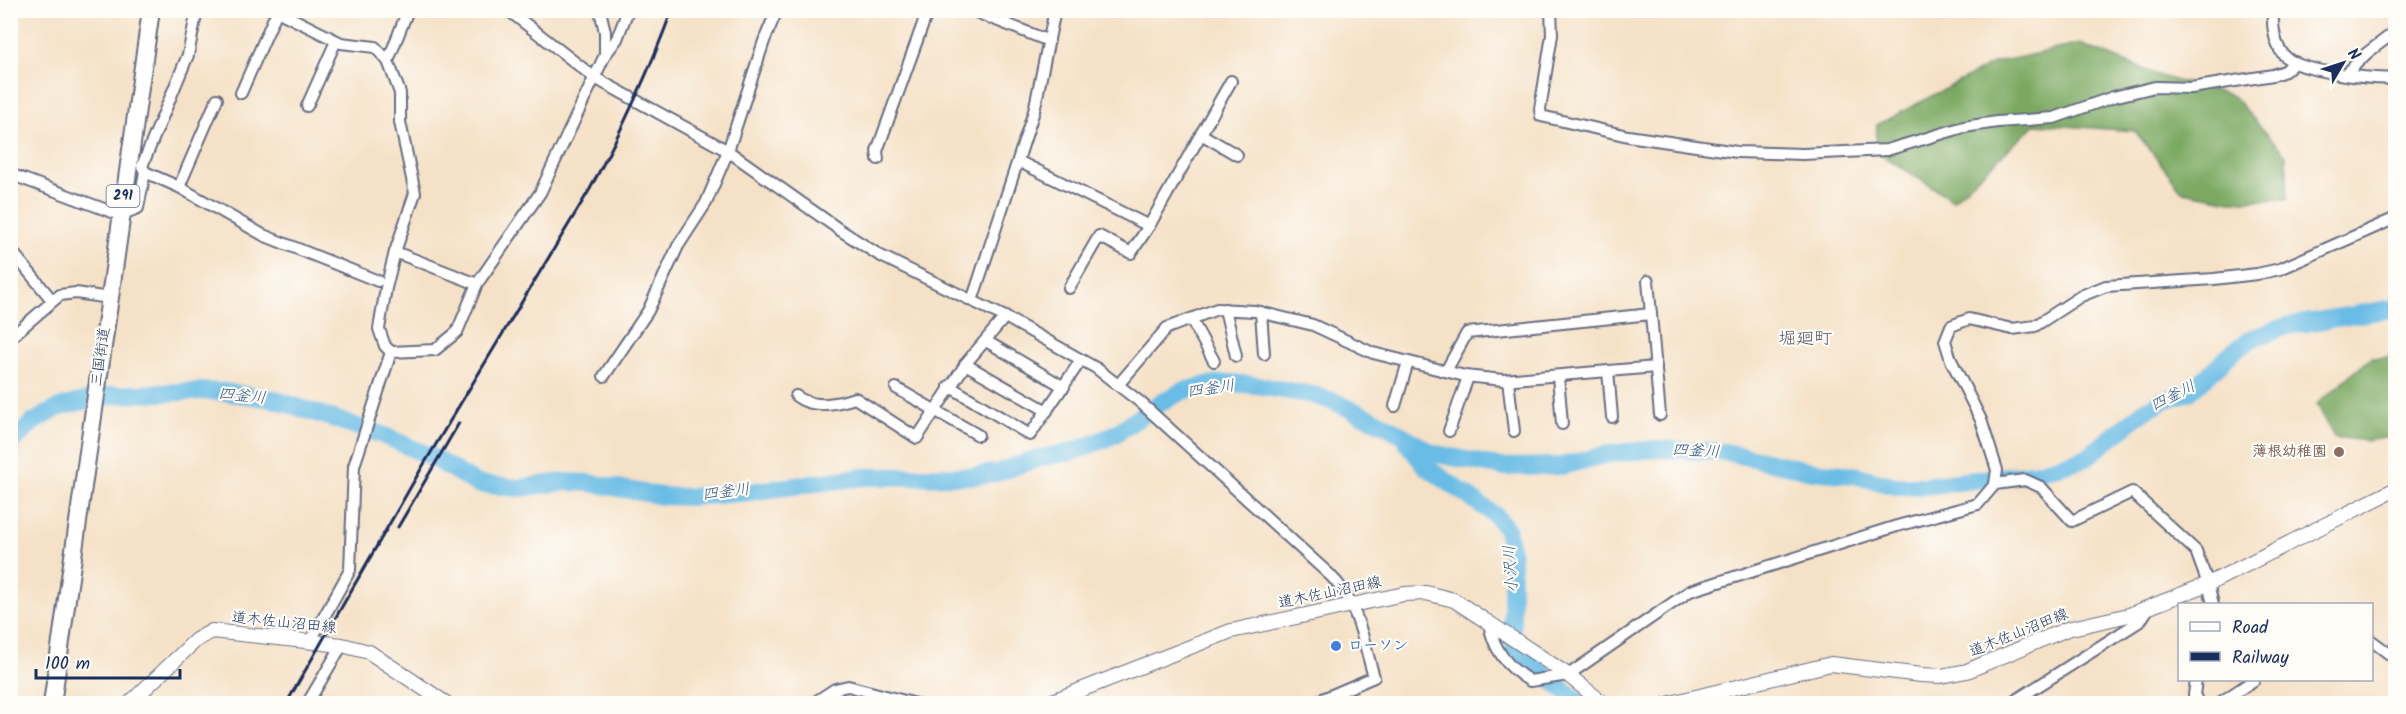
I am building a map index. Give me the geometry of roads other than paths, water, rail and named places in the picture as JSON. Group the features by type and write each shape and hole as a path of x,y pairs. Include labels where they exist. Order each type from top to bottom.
{"highway":[{"name":"三国街道","path":"52,704 151,10"}],"main road":[{"name":"道木佐山沼田線","path":"1667,704 1831,664 1921,675 1941,676 1967,671 2067,629 2148,609 2208,584 2396,489"},
{"name":"道木佐山沼田線","path":"1045,704 1231,631 1404,594 1426,593 1454,600 1604,704"},
{"name":"道木佐山沼田線","path":"129,704 205,633 212,631 342,645 369,652 380,657 447,704"}],"street":[{"path":"10,174 120,215 138,208 145,172 142,166 188,55 197,10"},
{"path":"388,61 408,10"},
{"path":"508,10 595,78 728,150 879,255 1005,317 1096,368 1140,402 1330,575 1342,587 1353,605 1374,677 1311,704"},
{"path":"600,10 605,55"},
{"path":"242,93 276,11 336,41 375,47 388,61 400,93 400,122 416,193 395,252 379,329 385,346 391,352 435,350 457,332 477,284 540,193 605,55 617,39 628,10"},
{"path":"604,376 648,311 678,246 706,203 728,150 764,41 777,10"},
{"path":"878,159 877,151 928,10"},
{"path":"971,10 1049,41"},
{"path":"972,301 1034,111 1055,10"},
{"path":"1551,10 1552,35 1540,109 1541,116 1639,138 1737,152 1803,154 1887,150 1964,127 2054,118 2113,97 2155,87 2191,88 2272,75 2285,71 2295,62"},
{"path":"2272,10 2273,31 2286,58 2308,69 2396,78"},
{"path":"2346,74 2367,53 2396,31"},
{"path":"307,106 336,41"},
{"path":"1070,288 1099,236 1131,253 1149,226 1231,81"},
{"path":"180,186 217,99"},
{"path":"1201,134 1237,155"},
{"path":"1018,161 1149,226"},
{"path":"145,172 180,186 263,235 378,281"},
{"path":"1489,624 1491,637 1501,655 1515,672 1530,681 1565,675 1690,591 1897,526 1978,504 1995,484 1997,471 1981,420 1951,360 1945,341 1951,326 1969,319 2012,329 2035,326 2081,296 2106,286 2214,279 2280,269 2396,218"},
{"path":"10,249 52,300"},
{"path":"395,252 477,284"},
{"path":"1648,281 1660,415"},
{"path":"10,338 60,295 76,293 109,298"},
{"path":"1118,385 1167,328 1217,309 1261,312 1313,325 1373,353 1468,377 1508,380 1656,367"},
{"path":"1225,309 1236,356"},
{"path":"1261,312 1263,354"},
{"path":"1446,371 1467,333 1651,314"},
{"path":"796,396 803,401 834,404 855,398 917,438 965,364 987,341 1005,317"},
{"path":"1191,319 1214,361"},
{"path":"987,341 1064,387"},
{"path":"310,642 350,570 354,466 391,352"},
{"path":"949,386 1030,435 1081,360"},
{"path":"1395,406 1408,362"},
{"path":"965,364 1047,411"},
{"path":"1608,371 1612,417"},
{"path":"1557,376 1562,424"},
{"path":"1449,431 1468,377"},
{"path":"1508,380 1514,431"},
{"path":"896,388 978,435"},
{"path":"1995,484 2025,480 2041,488 2072,521 2132,492 2196,551 2213,603"},
{"path":"2010,704 2140,621 2148,609"},
{"path":"2373,642 2396,659"},
{"path":"307,704 342,645"},
{"path":"2196,681 2194,695 2199,704"},
{"path":"2218,704 2252,681"},
{"path":"812,704 836,689 848,686 916,704"}],"waterway":[{"name":"四釜川","path":"10,444 32,423 56,409 75,403 113,395 225,392 273,399 380,434 432,457 477,484 519,488 564,482 590,483 661,496 689,497 741,493 863,477 973,476 996,473 1039,458 1072,452 1100,441 1183,391 1207,385 1231,383 1313,395 1335,402 1385,425 1432,453 1502,467 1562,466 1608,454 1655,449 1725,452 1812,471 1854,475 1895,486 1924,486 2033,473 2086,458 2144,411 2164,400 2190,392 2234,351 2253,338 2287,326 2396,308"},
{"name":"小沢川","path":"1407,443 1425,466 1495,515 1507,529 1512,555 1512,629 1515,650 1581,704"}],"railway":[{"path":"286,704 421,469 590,189 634,101 672,10"},
{"path":"398,527 459,423"}],"place":[{"name":"薄根幼稚園","path":"2339,452"},
{"name":"ローソン","path":"1336,646"}],"district":[{"name":"堀廻町","path":"1805,339"}]}
